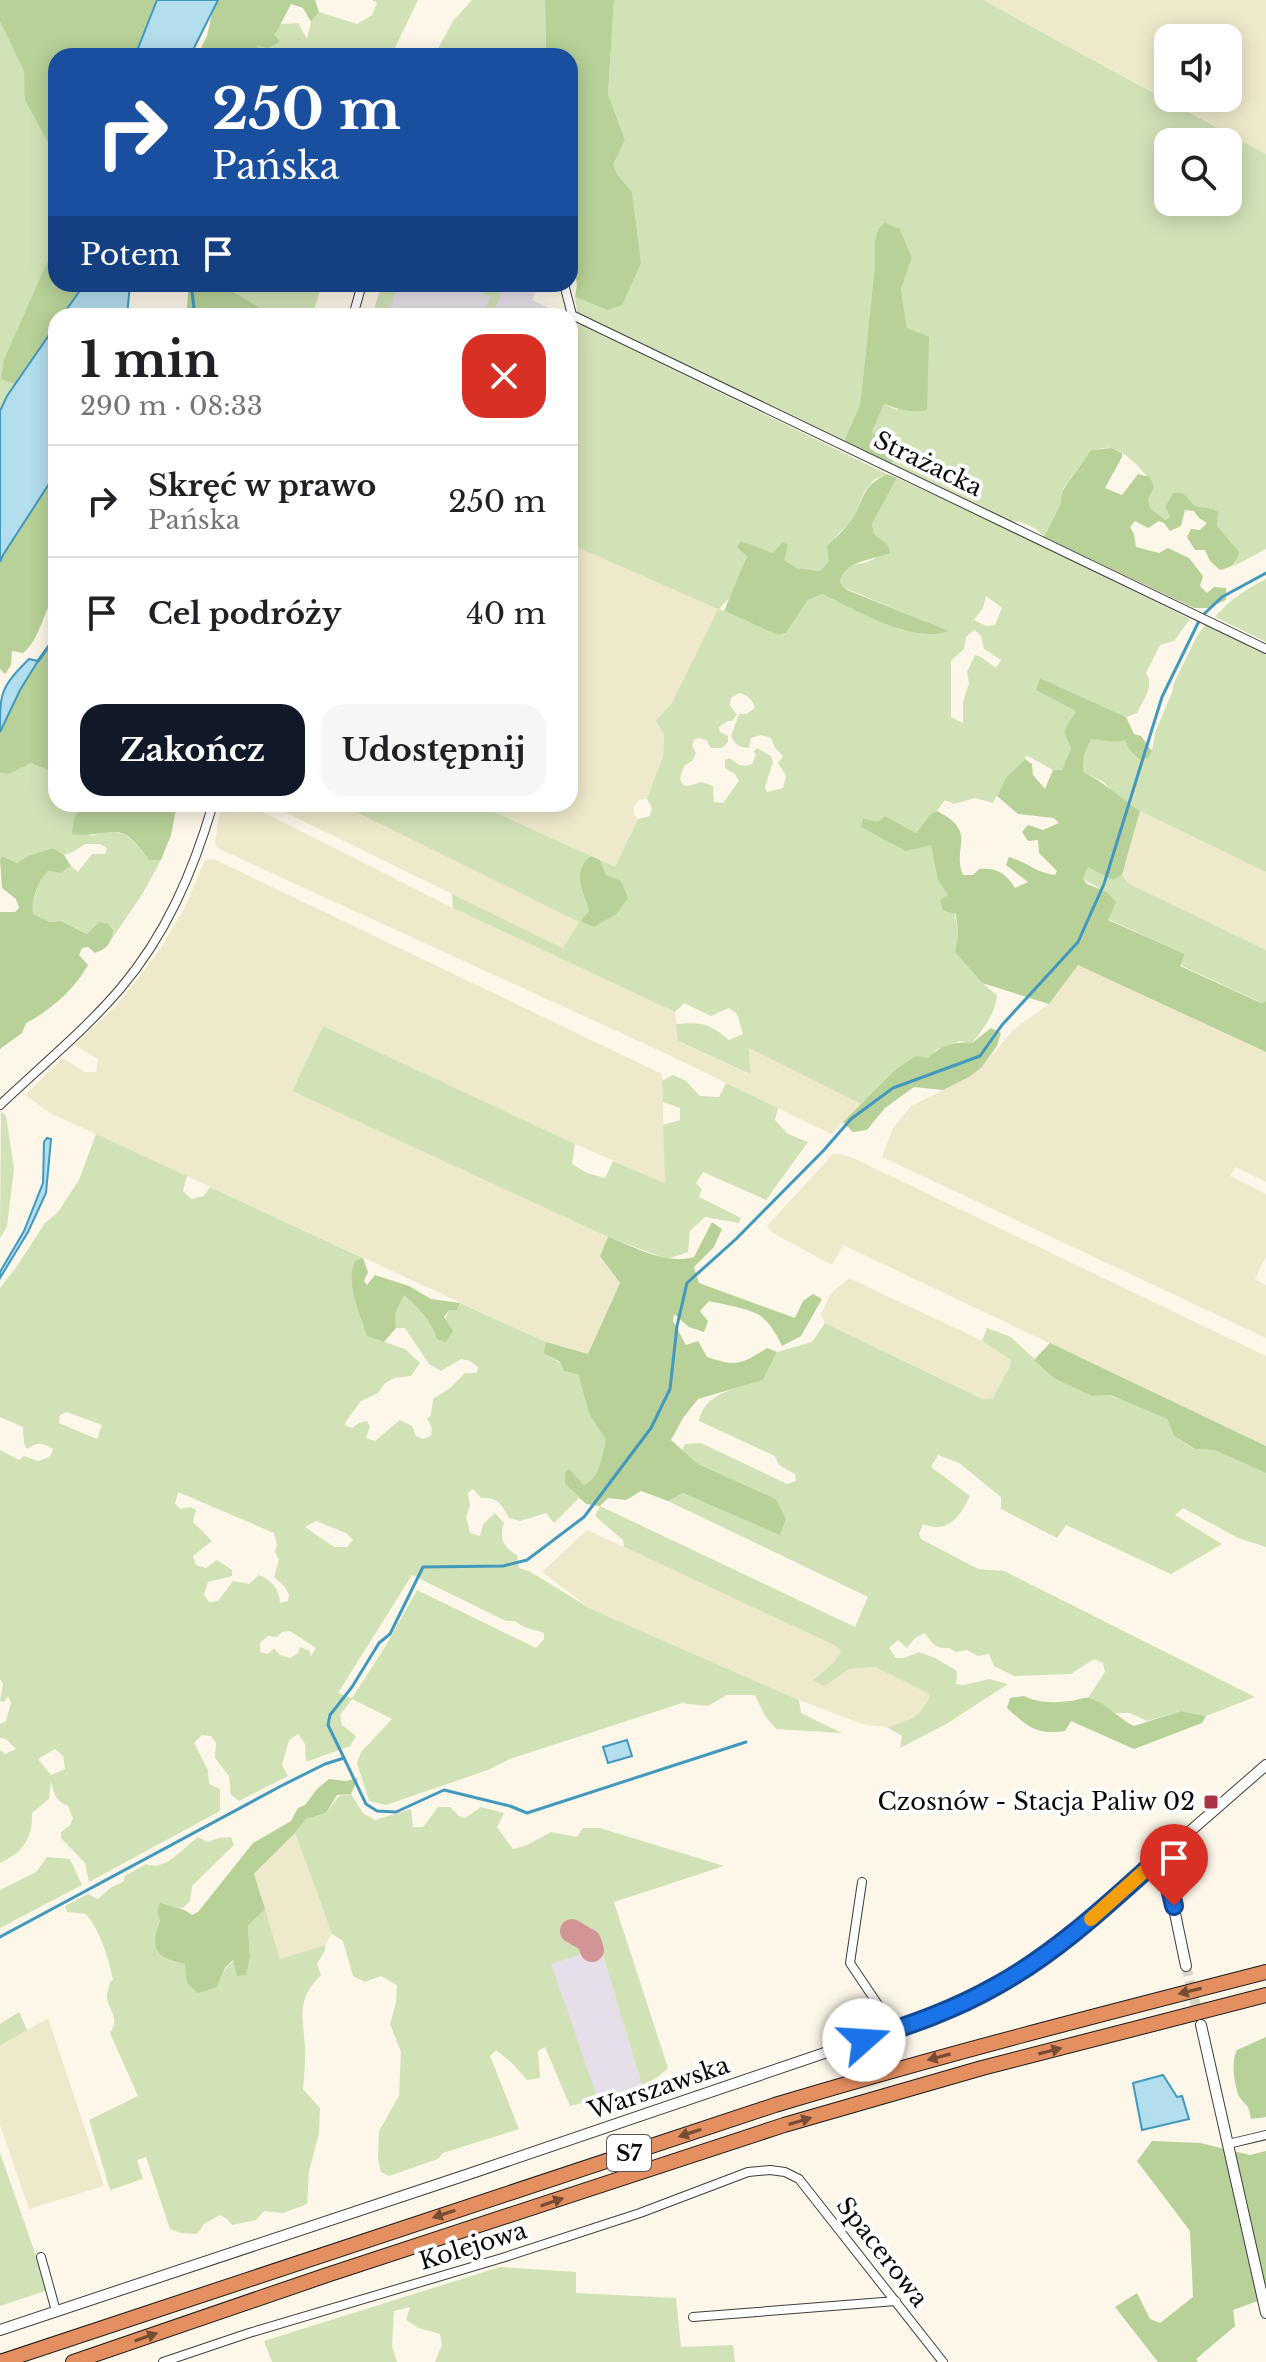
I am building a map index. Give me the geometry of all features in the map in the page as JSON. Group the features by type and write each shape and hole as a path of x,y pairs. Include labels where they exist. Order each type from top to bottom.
{"highway":[{"name":"S7","path":"0,2362 775,2105 1023,2034 1266,1972"},
{"name":"S7","path":"73,2362 784,2125 982,2068 1266,1995"}],"street":[{"name":"Strażacka","path":"578,318 1266,649"},
{"path":"0,1105 120,989 178,901 211,812"},
{"name":"Warszawska","path":"0,2330 895,2030 964,2003 1028,1967 1080,1928 1266,1765"},
{"path":"1156,1861 1168,1880 1186,1966"},
{"path":"862,1882 850,1963 895,2030"},
{"path":"1201,2025 1266,2313"},
{"path":"1228,2144 1266,2135"},
{"name":"Kolejowa","path":"167,2361 249,2333 502,2258 640,2213 748,2172 785,2172"},
{"name":"Spacerowa","path":"785,2172 799,2179 943,2362"},
{"path":"41,2257 56,2311"},
{"path":"693,2317 896,2301"}],"shaded area":[{"path":"983,0 1266,0 1266,154 1242,141 1242,128 1218,128 1189,112 1242,112 1242,24 1154,24 1154,93"},
{"path":"380,292 536,292 532,300 549,308 374,308"},
{"path":"578,547 719,609 672,703 657,721 664,734 663,756 647,799 639,800 634,807 638,819 615,867 495,812 578,812"},
{"path":"1140,811 1266,872 1266,950 1128,883 1122,875"},
{"path":"221,812 263,812 453,908 675,1012 679,1042 749,1074 749,1048 861,1104 831,1134 671,1056 217,848"},
{"path":"284,812 356,812 580,921 563,948"},
{"path":"214,859 662,1074 665,1183 323,1026 292,1091 608,1237 600,1256 620,1283 588,1354 546,1342 50,1113 25,1095 63,1058 85,1072 96,1072 98,1059 74,1045 117,1005 159,951 184,909 205,860"},
{"path":"1078,965 1266,1052 1266,1182 1235,1167 1230,1176 1266,1194 1266,1257 1255,1279 1266,1285 1266,1338 882,1157 893,1128 911,1106 969,1077 982,1067 1013,1030 1049,1004"},
{"path":"834,1153 851,1157 1266,1356 1266,1446 843,1245 832,1265 771,1232 767,1226"},
{"path":"849,1278 987,1343 1011,1359 994,1398 984,1399 825,1323 821,1314 831,1293"},
{"path":"587,1530 836,1646 842,1652 814,1679 849,1669 875,1667 931,1694 928,1705 905,1724 887,1727 865,1725 799,1700 591,1609 542,1572"},
{"path":"295,1833 332,1934 325,1945 280,1959 254,1875"},
{"path":"601,1947 642,2085 598,2099 550,1964"},
{"path":"48,2018 104,2186 29,2209 0,2125 0,2046"}],"green space":[{"path":"0,0 218,0 194,48 48,48 48,292 129,292 128,308 48,308 48,485 0,562"},
{"path":"0,0 157,0 138,48 48,48 48,142 25,100 24,71 0,21"},
{"path":"215,0 315,0 319,12 311,22 303,8 291,4 275,35 280,42 268,48 201,48"},
{"path":"372,0 418,0 395,48 258,48 275,36 280,24 298,23 307,39 311,22 319,12 357,24 372,15 377,3"},
{"path":"472,0 545,0 546,48 438,48 453,21"},
{"path":"545,0 614,0 608,94 625,140 613,165 632,192 641,263 622,305 607,310 575,297 578,292 578,48 546,48"},
{"path":"614,0 983,0 1154,93 1154,112 1189,112 1218,128 1154,128 1154,216 1242,216 1242,141 1266,154 1266,549 1232,567 1237,561 1217,526 1213,509 1195,506 1183,493 1173,493 1165,507 1170,517 1166,520 1150,508 1148,499 1154,487 1147,476 1129,458 1111,448 1091,450 1063,489 1060,505 1044,537 1029,525 1010,521 892,464 888,445 872,432 884,404 897,410 928,382 927,361 907,328 901,289 912,258 900,229 886,224 878,229 875,240 860,405 844,441 578,312 575,297 607,310 641,263 632,192 613,165 625,140 608,94"},
{"path":"885,223 900,229 912,258 901,289 907,328 929,337 927,410 906,410 884,404 872,432 888,444 892,464 844,441 860,405 875,240 878,229"},
{"path":"48,260 48,292 79,292 68,308 48,308 48,337 15,384 1,379 4,360"},
{"path":"188,292 234,292 260,308 187,308"},
{"path":"234,292 320,292 314,308 260,308"},
{"path":"380,292 396,292 389,308 374,308"},
{"path":"481,292 499,292 495,308 486,308 491,297"},
{"path":"578,323 887,474 875,479 864,492 847,526 835,537 829,561 820,571 797,568 773,553 738,547 747,555 733,594 719,609 778,635 786,633 808,600 822,594 902,630 948,631 847,589 840,583 848,567 874,559 888,545 874,534 872,524 897,478 1190,619 1174,641 1160,645 1146,673 1149,688 1137,713 1126,717 1040,678 1076,711 1065,729 1071,748 1062,770 1053,770 1026,755 1006,779 993,803 975,798 954,804 945,800 916,833 885,816 877,822 863,818 861,827 879,836 931,845 948,896 940,900 943,911 955,914 958,933 955,952 997,995 992,1014 972,1043 960,1041 936,1050 928,1059 878,1089 861,1104 749,1048 750,1074 678,1041 676,1024 705,1025 729,1040 743,1034 737,1014 729,1008 711,1016 684,1003 675,1012 453,908 452,894 563,948 579,922 356,812 495,812 591,856 581,869 582,890 589,911 580,921 594,927 606,875 600,860 615,867 638,819 650,816 652,808 647,799 663,756 664,734 656,721 672,703 718,609 578,548","holes":["986,596 1002,608 995,625 986,626 974,620 983,608","974,630 981,636 984,649 1001,660 996,668 975,655 967,672 969,683 963,702 963,723 951,717 951,661 964,649 966,637","739,693 751,700 755,708 746,714 739,714 731,736 734,742 749,748 751,738 761,735 771,738 783,756 778,763 786,776 783,788 767,792 765,787 773,762 771,756 757,748 752,764 737,764 729,758 725,760 725,768 735,774 739,781 723,803 714,802 713,786 702,782 683,785 680,779 684,766 693,760 696,753 692,745 695,739 706,740 711,748 722,748 728,742 728,736 720,732 719,727 737,715 730,705 731,698"]},
{"path":"1112,448 1122,453 1122,457 1105,488 1122,495 1138,474 1150,477 1154,487 1148,499 1150,508 1166,520 1170,517 1165,507 1173,493 1183,493 1195,506 1218,512 1217,526 1239,552 1233,565 1220,570 1210,561 1205,550 1195,550 1187,537 1191,529 1200,530 1207,523 1194,511 1185,510 1181,526 1170,531 1159,521 1148,528 1135,521 1130,527 1136,547 1159,553 1168,548 1189,558 1203,576 1200,586 1207,593 1214,587 1226,588 1226,600 1208,608 1194,608 1044,537 1060,505 1063,490 1091,450"},
{"path":"887,474 897,478 872,524 874,534 888,545 890,553 852,566 846,570 840,583 847,590 949,631 934,634 901,629 822,594 808,600 786,633 778,635 724,611 747,556 737,547 741,541 773,553 783,542 788,545 784,560 797,568 820,571 829,561 827,547 849,523 871,484"},
{"path":"48,485 48,608 29,647 23,653 12,651 11,665 5,674 0,669 0,562"},
{"path":"1266,579 1266,642 1215,617 1232,600"},
{"path":"1205,625 1266,652 1266,872 1140,811 1113,793 1104,782 1083,772 1084,755 1091,738 1116,742 1125,739 1129,749 1149,758 1173,685"},
{"path":"48,647 48,770 31,763 9,774 0,773 0,732 20,690"},
{"path":"1040,678 1126,717 1134,734 1141,736 1152,751 1149,758 1139,759 1125,740 1091,739 1084,755 1083,772 1140,811 1122,875 1113,880 1088,867 1083,879 1087,884 1107,892 1116,902 1108,920 1185,954 1180,966 1261,1003 1266,1001 1266,1052 1078,965 1049,1004 982,983 955,952 958,933 956,914 943,911 940,900 948,895 938,880 931,845 906,851 861,827 863,818 877,822 885,816 916,833 937,811 950,819 961,833 960,865 963,875 973,875 979,869 991,869 1008,878 1015,888 1028,882 1006,865 1009,857 1055,875 1057,871 1039,853 1038,840 1028,841 1022,832 1028,825 1043,830 1059,823 1054,818 1018,814 997,796 1006,778 1025,759 1032,764 1033,775 1045,789 1053,770 1062,770 1071,748 1065,729 1076,711 1036,690"},
{"path":"31,763 48,770 48,812 78,812 74,818 91,836 110,832 124,835 137,844 149,860 161,860 111,940 112,930 88,934 61,921 50,922 33,914 36,891 48,871 61,873 71,866 78,872 92,854 105,854 107,848 100,844 85,844 64,855 53,848 17,863 2,856 0,859 0,773 9,774"},
{"path":"78,812 175,812 161,860 149,860 139,846 122,833 72,834"},
{"path":"53,848 64,855 71,866 61,873 48,871 44,875 34,897 33,914 50,922 61,921 87,934 99,922 108,924 113,930 111,939 106,947 95,953 88,947 82,948 79,955 88,965 76,983 53,1006 26,1023 22,1033 0,1049 0,912 15,912 19,908 16,899 2,888 0,859 2,856 17,863"},
{"path":"591,856 600,860 606,875 621,881 628,898 616,914 594,927 580,921 589,911 582,889 581,869"},
{"path":"1088,866 1113,880 1122,875 1128,883 1266,950 1266,1001 1262,1003 1180,965 1185,954 1108,919 1115,901 1107,892 1083,879"},
{"path":"323,1026 575,1144 572,1164 587,1173 605,1178 613,1161 665,1183 663,1125 680,1120 680,1108 663,1102 662,1081 673,1075 686,1081 700,1096 719,1097 726,1083 778,1108 775,1120 788,1134 808,1142 766,1200 703,1172 696,1183 702,1189 699,1197 741,1218 739,1223 705,1217 690,1231 688,1252 667,1259 608,1237 292,1091"},
{"path":"991,1028 1001,1033 997,1046 982,1067 969,1077 943,1090 914,1087 885,1108 867,1130 853,1132 843,1122 895,1070 916,1056 928,1058 948,1045 972,1043"},
{"path":"1,1111 6,1116 14,1168 7,1227 0,1238"},
{"path":"96,1134 187,1176 183,1191 191,1199 204,1196 210,1187 363,1258 355,1261 367,1336 405,1349 420,1363 411,1376 394,1378 384,1384 378,1393 361,1401 346,1421 345,1425 352,1428 367,1421 370,1426 366,1438 375,1441 400,1420 412,1426 416,1436 423,1439 431,1436 432,1428 427,1419 431,1415 433,1399 465,1373 477,1373 478,1367 461,1359 441,1371 429,1364 405,1328 396,1328 395,1314 404,1294 424,1314 437,1339 449,1310 457,1310 460,1303 546,1342 543,1353 578,1374 589,1414 606,1440 600,1466 594,1477 584,1485 569,1470 565,1484 579,1498 554,1523 546,1513 520,1521 509,1518 498,1502 481,1498 473,1489 468,1493 470,1506 466,1516 470,1533 480,1536 483,1524 495,1513 504,1523 503,1542 517,1555 519,1568 591,1609 799,1700 801,1713 842,1733 776,1729 765,1716 755,1695 727,1695 708,1706 682,1703 510,1759 488,1770 386,1805 369,1801 357,1763 361,1752 392,1719 352,1699 340,1715 342,1725 356,1736 350,1746 306,1762 305,1744 298,1734 289,1740 282,1765 288,1776 239,1801 231,1795 229,1776 215,1758 216,1743 211,1736 202,1735 194,1743 208,1770 209,1784 220,1789 220,1811 89,1882 85,1863 61,1838 61,1832 73,1818 68,1806 56,1796 51,1781 49,1799 32,1813 31,1830 25,1844 0,1863 0,1750 5,1754 16,1749 6,1739 0,1738 0,1724 6,1721 11,1703 8,1696 4,1702 0,1701 3,1684 0,1679 0,1450 19,1460 24,1456 38,1461 50,1457 53,1449 40,1444 27,1449 23,1427 0,1417 0,1288 79,1180","holes":["67,1412 102,1425 97,1439 59,1423 60,1415","178,1492 274,1533 275,1552 279,1560 274,1577 289,1594 288,1601 280,1603 274,1586 259,1575 249,1584 233,1581 218,1601 209,1602 204,1595 208,1582 232,1576 232,1570 217,1560 206,1568 196,1565 193,1556 212,1541 193,1522 196,1510 190,1507 181,1509 175,1504","316,1521 346,1533 353,1540 347,1547 334,1547 305,1527","412,1575 506,1621 515,1621 544,1633 544,1639 536,1648 417,1590 352,1698 338,1693","290,1631 316,1648 310,1657 310,1651 300,1647 298,1653 290,1658 280,1655 274,1648 268,1654 260,1652 260,1643 268,1636 277,1637 282,1632","55,1749 63,1756 65,1769 51,1775 38,1759"]},
{"path":"712,1222 722,1229 714,1247 694,1267 699,1283 795,1318 803,1301 813,1294 822,1299 801,1336 782,1346 763,1318 741,1308 709,1301 700,1311 708,1321 704,1332 689,1327 674,1314 673,1321 686,1345 698,1341 707,1357 732,1363 745,1361 767,1348 777,1352 763,1380 698,1399 671,1440 698,1464 776,1499 786,1519 780,1535 683,1493 668,1501 641,1491 626,1500 608,1498 600,1506 586,1504 565,1484 565,1473 569,1469 584,1485 594,1477 606,1440 589,1414 578,1374 564,1371 560,1362 543,1353 546,1342 588,1354 620,1283 600,1256 608,1237 650,1254 683,1259 694,1257"},
{"path":"363,1258 368,1272 364,1281 367,1285 375,1275 409,1286 431,1299 460,1303 457,1310 449,1310 444,1317 453,1331 446,1342 437,1339 424,1315 404,1295 395,1314 396,1328 384,1342 367,1336 352,1279 355,1261"},
{"path":"825,1323 983,1399 993,1398 1011,1360 982,1341 987,1328 1011,1337 1055,1378 1092,1396 1109,1395 1167,1419 1174,1436 1194,1449 1214,1450 1266,1473 1266,1547 1238,1538 1183,1508 1175,1515 1222,1544 1171,1574 1066,1525 1057,1538 1001,1509 1001,1497 959,1463 938,1455 931,1467 970,1496 952,1522 939,1527 923,1524 919,1534 921,1539 978,1569 1004,1571 1255,1697 1206,1716 1181,1711 1147,1721 1130,1713 1115,1713 1088,1698 1105,1672 1103,1663 1094,1659 1071,1674 1014,1676 994,1666 989,1654 978,1656 967,1650 956,1652 938,1647 925,1633 915,1638 907,1648 898,1640 889,1648 896,1658 919,1652 935,1658 957,1671 956,1684 989,1679 1008,1684 948,1723 900,1748 902,1736 887,1727 914,1717 924,1707 930,1694 875,1667 849,1669 824,1686 813,1680 841,1652 836,1646 624,1547 623,1540 595,1516 600,1506 855,1627 868,1597 668,1501 683,1493 780,1534 786,1519 776,1499 698,1464 682,1450 685,1444 701,1443 787,1484 796,1481 795,1474 779,1465 775,1456 699,1421 702,1411 715,1397 763,1380 777,1352 812,1342"},
{"path":"1050,1343 1266,1446 1266,1473 1214,1450 1195,1449 1174,1436 1167,1419 1110,1395 1092,1396 1054,1378 1034,1360"},
{"path":"1024,1696 1052,1702 1089,1698 1134,1726 1181,1711 1206,1716 1202,1723 1134,1749 1071,1721 1065,1731 1047,1732 1033,1728 1007,1708 1010,1698"},
{"path":"358,1778 351,1794 337,1795 326,1813 306,1819 254,1874 265,1909 248,1926 250,1956 246,1975 237,1976 233,1960 225,1968 217,1987 198,1993 187,1983 185,1964 168,1959 155,1945 160,1902 192,1915 198,1912 253,1843 291,1821 298,1808 305,1805 317,1789 329,1779 346,1781"},
{"path":"351,1794 363,1813 375,1820 411,1809 413,1827 423,1827 438,1807 450,1807 465,1818 481,1807 504,1813 497,1827 513,1849 551,1832 577,1837 583,1828 600,1828 724,1866 614,1902 668,2068 642,2085 601,1948 551,1964 598,2099 570,2106 545,2047 538,2051 540,2078 527,2080 496,2050 490,2056 519,2129 443,2153 438,2159 389,2176 381,2172 379,2131 399,2096 401,2052 390,2024 397,1985 381,1976 365,1982 353,1976 343,1941 332,1934 295,1833 306,1819 326,1813 339,1796"},
{"path":"198,1837 207,1842 231,1837 234,1845 192,1886 190,1901 183,1908 160,1902 157,1911 160,1920 155,1939 161,1954 173,1962 190,1966 217,1987 228,1966 250,1956 248,1926 265,1909 280,1959 325,1945 325,1950 317,1964 321,1975 306,1995 302,2014 305,2057 303,2089 320,2108 307,2204 283,2213 264,2211 256,2220 232,2225 220,2215 204,2224 197,2234 170,2229 146,2157 137,2160 143,2179 110,2190 89,2120 138,2096 110,2033 114,2018 107,1994 113,1980 103,1945 86,1914 67,1912 65,1906 88,1894 98,1899 123,1882 125,1876 146,1864 153,1866 167,1862"},
{"path":"47,1857 70,1859 82,1885 0,1928 0,1890 36,1872"},
{"path":"19,2012 27,2030 0,2046 0,2024"},
{"path":"1266,2037 1266,2117 1251,2119 1248,2107 1237,2091 1234,2060 1237,2050"},
{"path":"1152,2141 1200,2143 1250,2155 1266,2151 1266,2298 1233,2310 1235,2326 1196,2359 1198,2362 1158,2362 1115,2307 1137,2293 1150,2319 1160,2323 1193,2297 1190,2231 1137,2161"},
{"path":"0,2153 48,2290 0,2306"},
{"path":"500,2267 576,2272 576,2293 676,2298 681,2347 733,2345 735,2362 435,2362 442,2345 440,2334 419,2328 406,2320 410,2307 394,2311 392,2346 397,2362 272,2362 264,2341"}],"water":[{"path":"157,0 218,0 194,48 138,48"},
{"path":"79,292 129,292 128,308 68,308"},
{"path":"48,337 48,485 0,562 0,411"},
{"path":"29,659 38,661 0,732 4,691"},
{"path":"47,1138 51,1139 46,1193 28,1232 0,1278 0,1272 24,1231 43,1183 44,1142"},
{"path":"627,1740 632,1756 608,1763 603,1747"},
{"path":"1163,2075 1177,2097 1182,2096 1189,2119 1142,2130 1133,2083"}],"waterway":[{"path":"192,292 194,308"},
{"path":"1203,615 1222,597 1266,573"},
{"path":"344,1758 328,1725 330,1715 352,1687 379,1643 390,1634 423,1567 503,1566 527,1560 584,1517 651,1428 670,1389 677,1326 687,1283 736,1239 851,1119 893,1088 980,1056 1002,1025 1078,942 1104,884 1162,697 1199,621"},
{"path":"38,661 48,647"},
{"path":"0,1937 281,1786 344,1758 366,1804 377,1811 396,1812 444,1790 527,1813 746,1742"}],"taxiway":[{"path":"572,1931 589,1941 592,1950"}],"tunnel":[{"path":"1186,1966 1199,2019"}],"slow traffic":[{"path":"1091,1919 1150,1866"}],"place":[{"name":"Czosnów - Stacja Paliw 02","path":"1211,1802"}],"route":[{"path":"864,2040 945,2012 1011,1977 1062,1943 1156,1861 1164,1870 1174,1906"}]}
